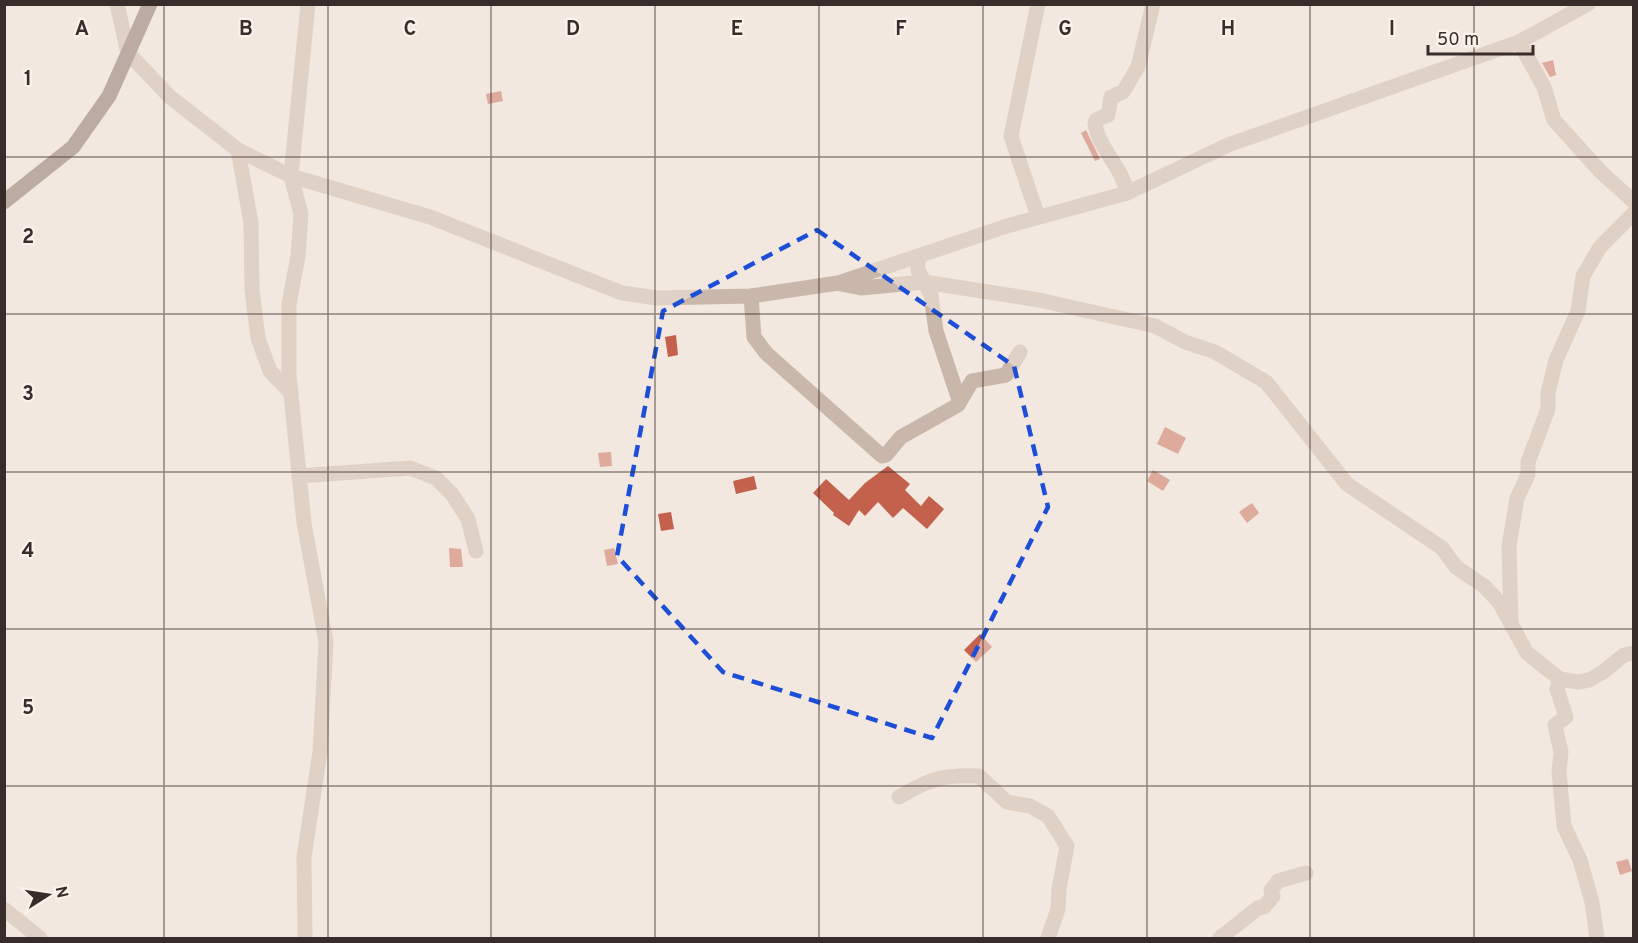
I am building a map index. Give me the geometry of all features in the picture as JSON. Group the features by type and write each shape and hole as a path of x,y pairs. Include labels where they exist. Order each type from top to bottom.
{"main road":[{"path":"4,202 73,147 109,96 150,4"}],"street":[{"path":"117,4 129,53 170,97 238,150 291,176 430,217 622,293 657,298 751,296 838,283 1038,217 1127,193 1238,141 1519,42 1588,4"},
{"path":"305,939 304,857 320,752 326,642 304,524 291,393 290,304 298,256 301,214 291,176 308,4"},
{"path":"1038,4 1011,136 1038,217"},
{"path":"1127,193 1125,182 1107,152 1095,124 1096,120 1108,115 1111,97 1123,92 1138,68 1143,40 1154,4"},
{"path":"1519,42 1544,87 1554,120 1600,171 1634,202"},
{"path":"238,150 251,223 252,290 258,338 270,371 291,393"},
{"path":"1512,626 1509,546 1517,498 1528,475 1528,462 1548,410 1548,393 1556,360 1578,311 1583,276 1600,247 1634,213"},
{"path":"918,256 918,270 931,295 936,332 959,400"},
{"path":"838,283 861,288 924,282 1039,300 1155,326 1185,342 1215,352 1266,382 1347,484 1442,548 1456,567 1484,586 1499,602 1527,653 1560,679 1578,682 1589,680 1624,655 1634,653"},
{"path":"751,296 754,337 766,353 882,456 886,455 895,441 950,410 972,381 1006,375 1020,352"},
{"path":"299,476 410,468 436,478 452,494 468,519 476,551"},
{"path":"1560,679 1557,689 1566,717 1555,725 1561,752 1559,772 1564,826 1580,861 1592,902 1597,939"},
{"path":"899,797 928,780 943,776 979,776 1007,802 1030,806 1048,816 1067,846 1059,889 1058,909 1048,939"},
{"path":"1220,939 1258,908 1264,907 1273,896 1271,890 1278,880 1306,873"},
{"path":"4,909 40,939"}],"highlighted area":[{"path":"817,230 1014,366 1048,507 932,738 723,672 617,556 663,311"}],"building":[{"path":"1553,60 1556,75 1550,77 1542,63"},
{"path":"501,91 503,101 488,104 486,94"},
{"path":"1086,130 1100,159 1095,161 1081,133"},
{"path":"676,335 678,355 668,357 665,337"},
{"path":"1165,427 1186,438 1178,454 1157,444"},
{"path":"611,452 612,466 600,467 598,453"},
{"path":"888,466 910,484 905,490 921,506 929,496 944,509 927,529 903,508 893,518 878,502 865,516 859,510 849,526 833,515 834,513 813,493 826,479 849,500 865,483"},
{"path":"1153,470 1170,480 1163,491 1147,481"},
{"path":"754,476 757,489 736,494 733,481"},
{"path":"1252,503 1259,513 1247,523 1239,512"},
{"path":"671,512 674,529 661,531 658,514"},
{"path":"449,548 461,549 463,567 450,567"},
{"path":"614,548 618,564 607,566 604,550"},
{"path":"980,634 992,647 976,662 964,650"},
{"path":"1628,859 1632,871 1620,875 1616,862"}]}
